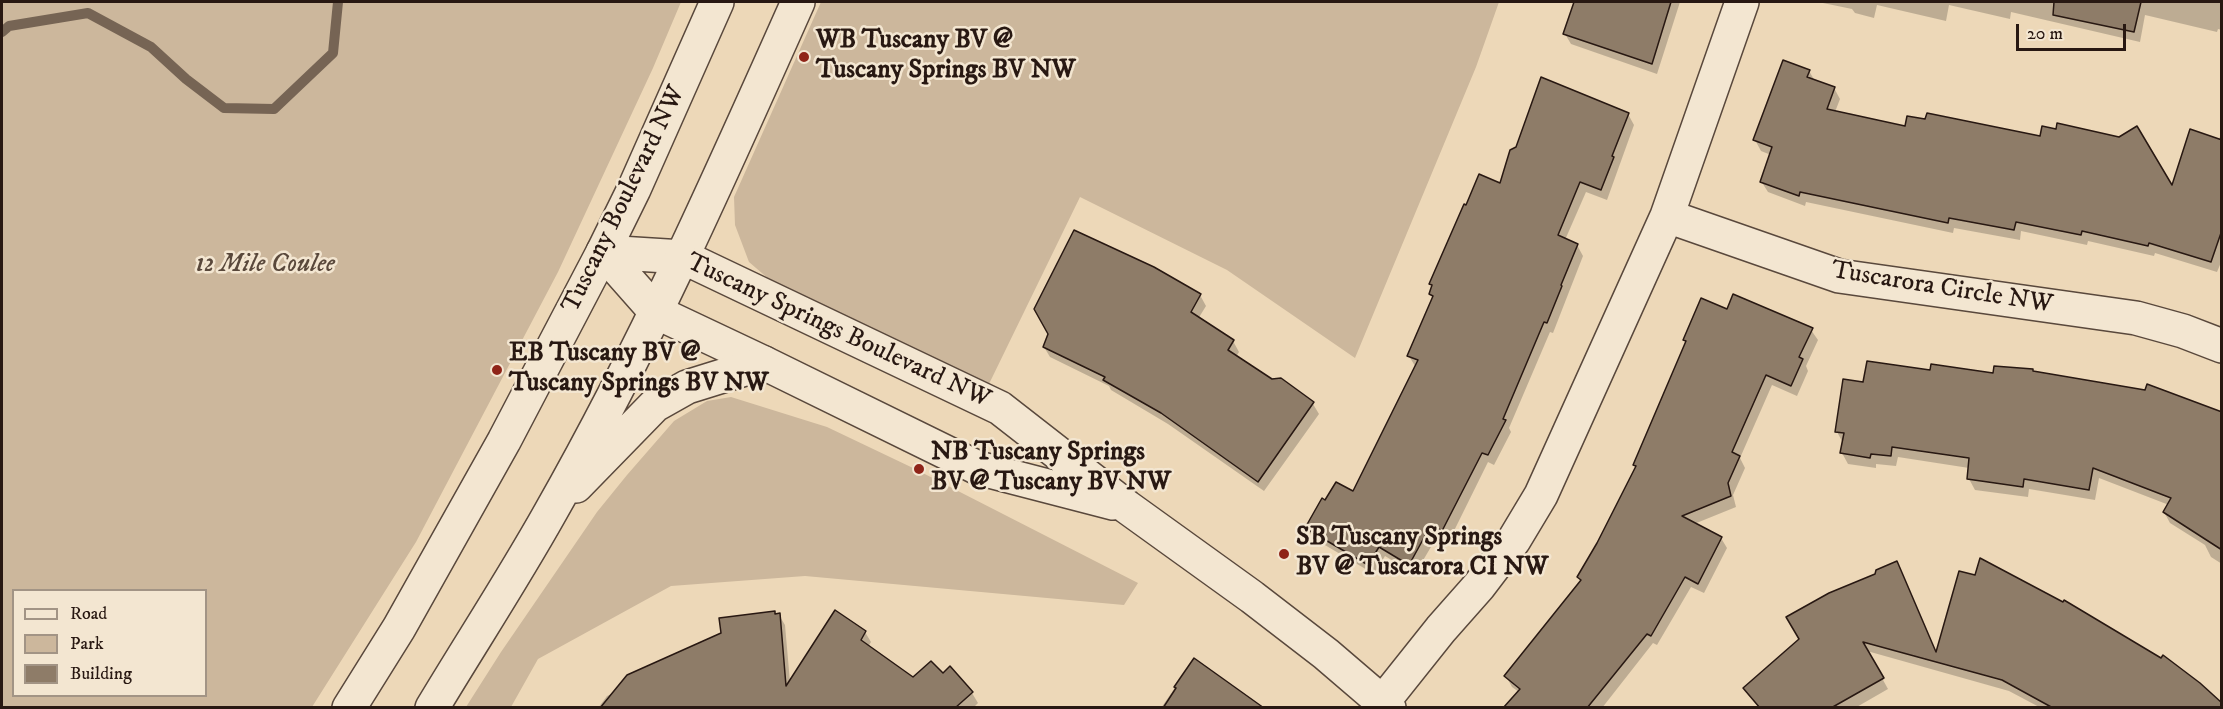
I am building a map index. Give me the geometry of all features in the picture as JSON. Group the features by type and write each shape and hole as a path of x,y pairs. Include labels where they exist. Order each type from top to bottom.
{"street":[{"name":"Tuscany Boulevard NW","path":"349,708 399,628 504,441 603,252 634,189 717,2"},
{"path":"432,708 550,513 656,312 798,2"},
{"path":"1383,706 1441,629 1479,586 1514,540 1541,495 1667,216 1742,2"},
{"name":"Tuscarora Circle NW","path":"1667,216 1839,276 2136,318 2182,331 2222,346"},
{"name":"Tuscany Springs Boulevard NW","path":"603,252 683,257 1000,408 1126,507 1262,604 1326,654 1383,706"},
{"name":"Tuscany Springs Boulevard NW","path":"603,252 656,312 978,468 1126,507"},
{"path":"550,513 655,405 687,387 764,363"}],"green space":[{"name":"12 Mile Coulee","path":"2,2 681,2 653,68 558,272 416,542 312,707 2,707"},
{"path":"821,2 1499,2 1476,67 1355,358 1227,270 1080,197 988,386 777,286 749,262 735,225 734,197"},
{"path":"731,397 827,427 913,468 1138,583 1124,605 805,576 671,586 538,659 511,707 466,707 597,512 627,475 674,421 707,401"}],"building":[{"path":"1574,2 1671,2 1652,64 1563,34"},
{"path":"2054,2 2141,2 2134,32 2053,15"},
{"path":"1783,60 1810,70 1807,77 1835,87 1827,109 1905,126 1907,116 1925,119 1927,113 2040,136 2042,126 2056,129 2057,123 2119,137 2137,126 2172,185 2190,129 2222,140 2222,230 2211,262 2149,243 2148,246 2082,231 2081,235 2016,222 2014,230 1949,218 1948,223 1800,192 1799,196 1760,182 1772,147 1753,140"},
{"path":"1541,77 1629,113 1612,156 1614,157 1601,190 1580,182 1558,235 1578,244 1547,323 1544,322 1503,419 1506,420 1488,455 1482,453 1442,531 1431,525 1409,565 1379,547 1368,565 1305,528 1322,498 1325,500 1336,482 1353,491 1418,360 1407,356 1433,296 1429,294 1432,285 1429,284 1464,204 1466,205 1479,174 1500,183 1510,150 1516,147"},
{"path":"1074,230 1154,267 1201,294 1191,312 1234,340 1228,350 1272,379 1281,378 1314,402 1258,482 1161,413 1103,380 1105,377 1043,347 1048,334 1034,309"},
{"path":"1733,294 1813,328 1799,357 1803,359 1791,386 1766,375 1732,452 1740,456 1728,483 1731,496 1682,516 1722,537 1698,584 1685,577 1651,636 1647,634 1587,708 1503,708 1520,689 1504,676 1581,580 1577,577 1636,466 1633,465 1686,341 1683,340 1701,298 1727,309"},
{"path":"1867,361 1930,370 1931,364 1993,373 1994,366 2033,369 2033,371 2145,390 2147,384 2222,412 2222,550 2163,512 2171,498 2093,468 2089,490 2024,479 2023,487 1967,479 1969,458 1892,447 1891,456 1871,454 1870,458 1840,453 1844,433 1835,432 1843,379 1863,382"},
{"path":"1980,558 2063,602 2064,600 2161,658 2163,655 2200,683 2222,703 2222,708 2053,708 2002,680 1863,642 1884,678 1831,708 1760,708 1743,688 1799,639 1786,617 1829,593 1875,574 1876,570 1897,561 1936,652 1959,571 1975,575"},
{"path":"835,610 866,631 861,640 913,677 931,661 943,673 950,666 973,692 955,708 600,708 627,675 721,633 719,618 775,611 775,614 780,613 786,686"},
{"path":"1194,658 1264,708 1163,708"}],"waterway":[{"path":"2,32 9,26 88,13 151,47 186,79 224,108 274,109 333,53 338,2"}],"place":[{"name":"WB Tuscany BV @ Tuscany Springs BV NW","path":"804,57"},
{"name":"EB Tuscany BV @ Tuscany Springs BV NW","path":"497,370"},
{"name":"NB Tuscany Springs BV @ Tuscany BV NW","path":"919,469"},
{"name":"SB Tuscany Springs BV @ Tuscarora CI NW","path":"1284,554"}]}
